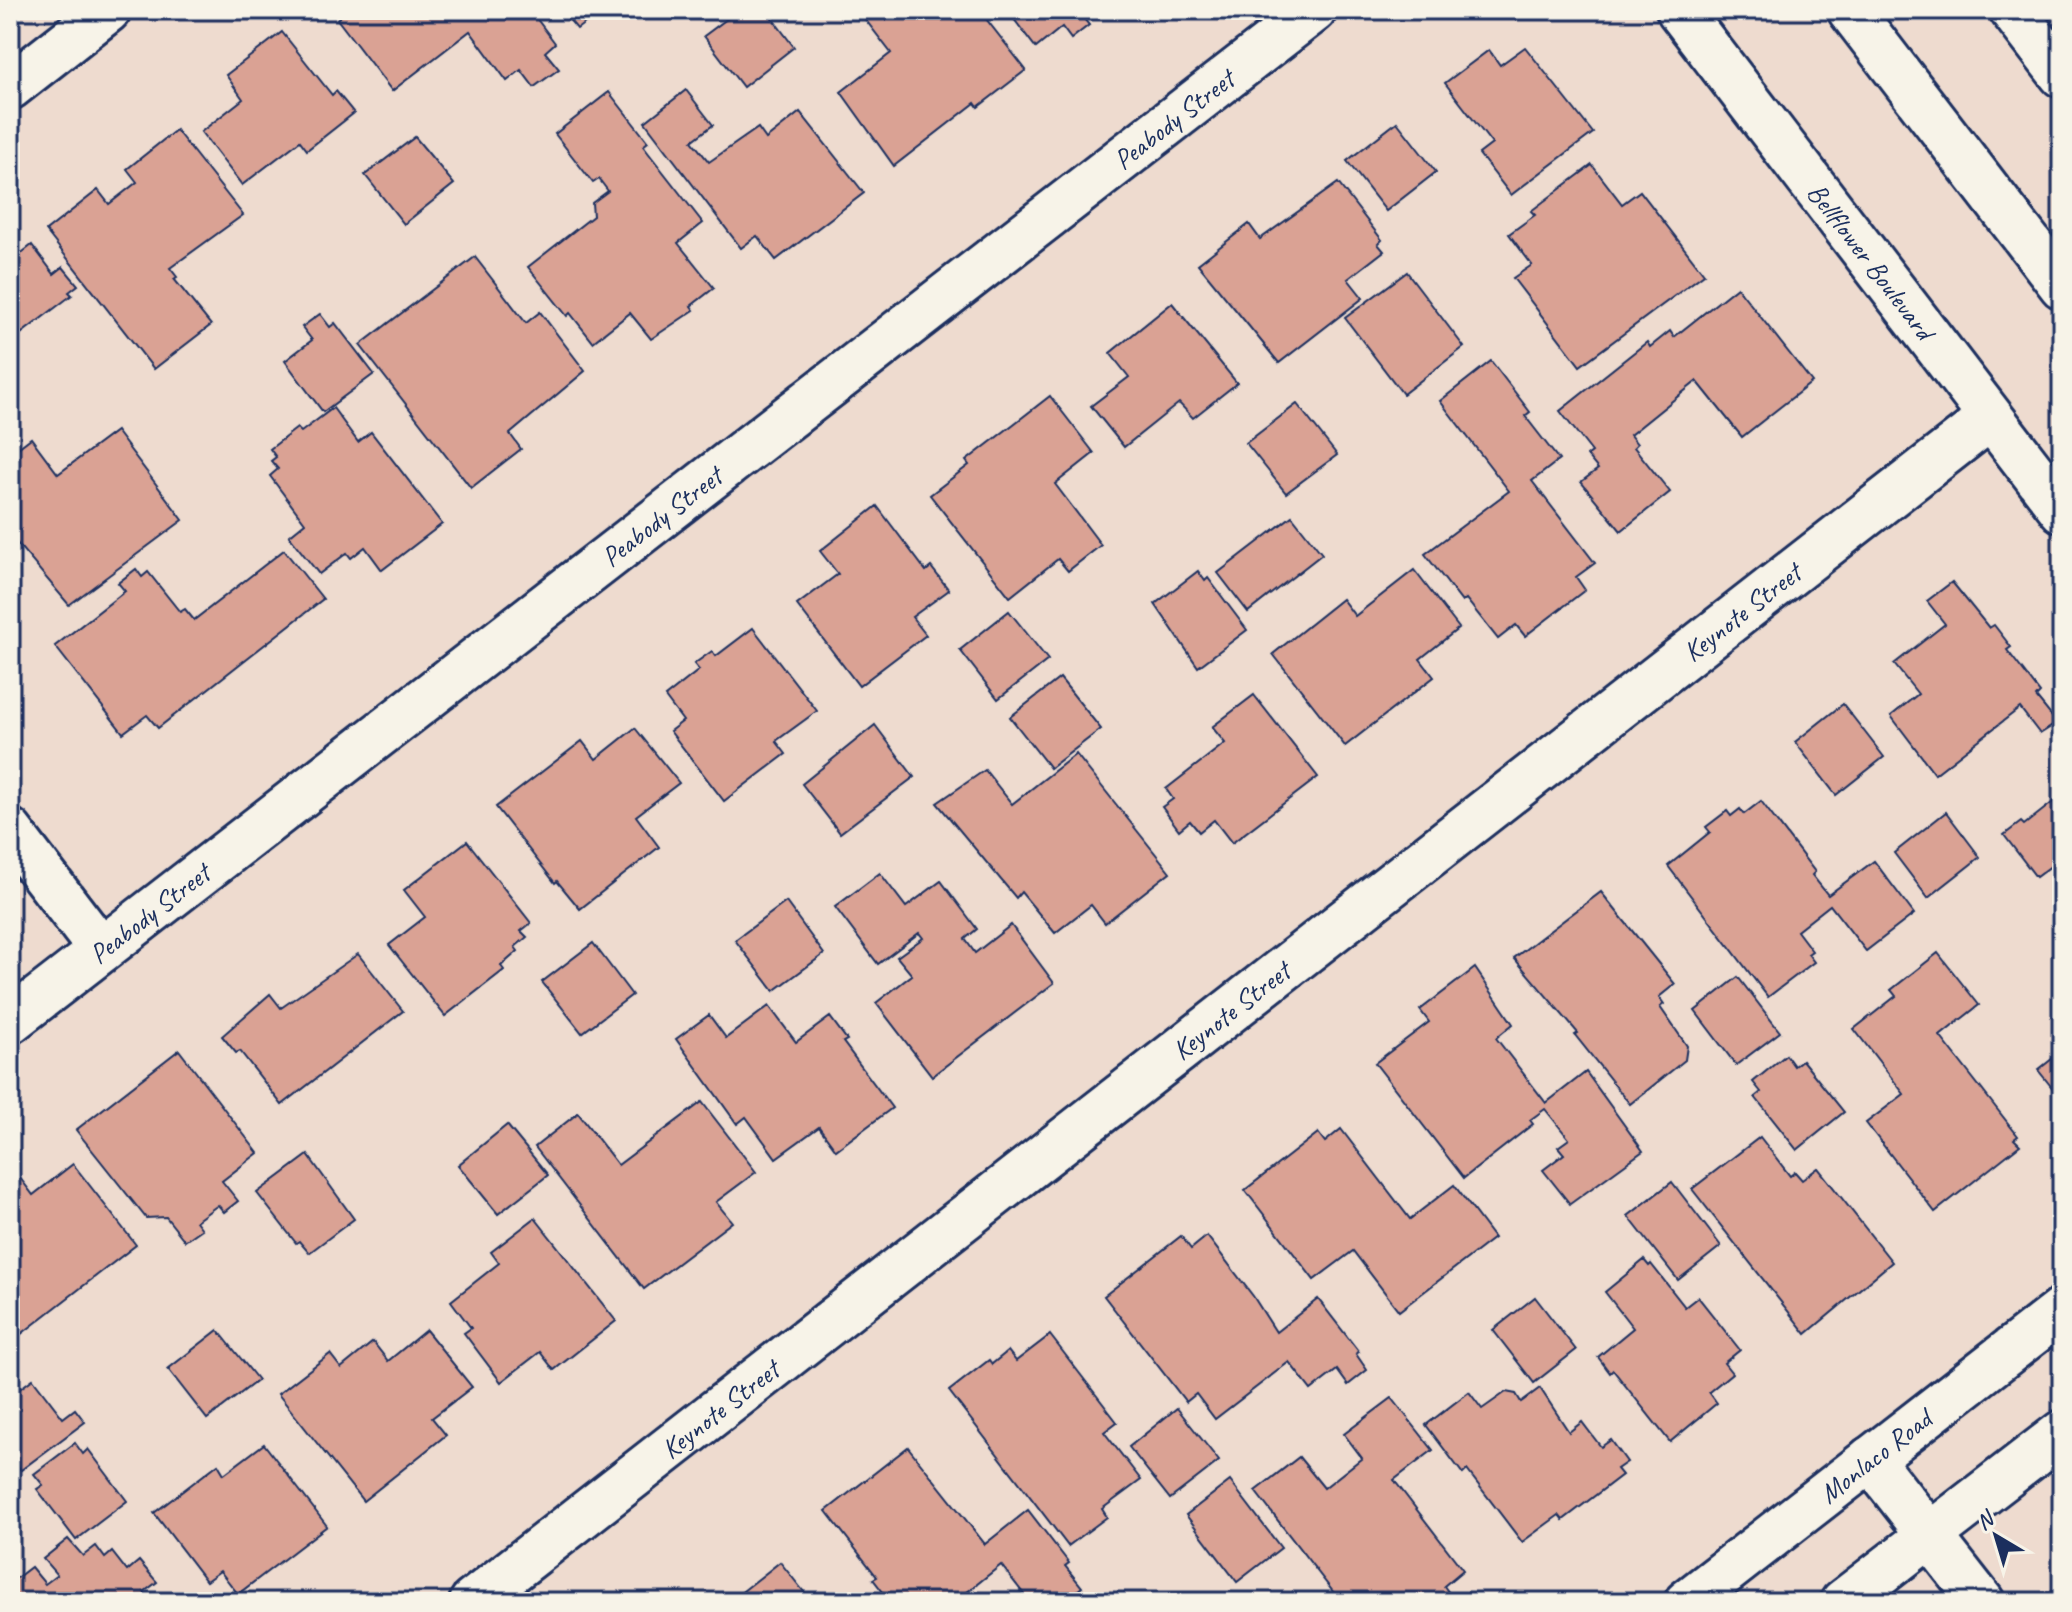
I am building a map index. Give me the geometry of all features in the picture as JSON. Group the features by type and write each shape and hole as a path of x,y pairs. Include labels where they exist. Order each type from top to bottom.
{"street":[{"path":"10,87 108,10"},
{"name":"Peabody Street","path":"10,1021 1314,10"},
{"name":"Bellflower Boulevard","path":"1679,10 2062,510"},
{"path":"1850,10 2062,286"},
{"path":"2012,10 2062,75"},
{"name":"Keynote Street","path":"472,1602 1990,418"},
{"path":"10,831 101,950"},
{"name":"Monlaco Road","path":"1687,1602 2062,1310"},
{"path":"1843,1602 2062,1433"},
{"path":"1870,1459 1982,1602"}],"building":[{"path":"348,10 530,10 555,43 545,52 559,69 534,87 521,70 507,81 470,31 392,91 337,19"},
{"path":"561,10 602,10 577,29"},
{"path":"728,10 766,10 794,47 743,87 704,36 732,15"},
{"path":"858,10 979,10 1026,70 978,107 975,103 894,166 841,92 891,53"},
{"path":"1007,10 1095,10 1084,19 1089,25 1071,39 1062,27 1036,48"},
{"path":"282,32 332,95 336,91 354,113 307,150 300,141 242,185 201,132 243,99 226,75"},
{"path":"1525,47 1593,133 1511,195 1479,154 1492,144 1445,83 1489,50 1500,65"},
{"path":"686,90 713,125 692,141 709,162 758,128 766,139 800,112 864,193 776,260 757,236 741,248 645,122"},
{"path":"609,92 648,142 643,146 703,223 678,243 714,288 691,306 694,310 651,339 630,313 593,342 570,313 567,316 528,267 593,216 592,203 608,191 599,179 593,183 555,134"},
{"path":"1397,122 1436,172 1386,211 1347,161"},
{"path":"176,130 243,215 170,268 177,277 174,279 211,325 154,369 46,231 98,190 109,204 137,182 127,169"},
{"path":"415,137 454,184 404,224 365,175"},
{"path":"1592,165 1622,204 1640,191 1704,274 1580,366 1513,278 1532,265 1509,234 1535,215 1531,211"},
{"path":"1338,183 1382,240 1378,244 1384,251 1348,279 1363,298 1279,363 1198,264 1249,224 1260,239"},
{"path":"32,245 54,274 63,267 78,285 69,292 72,295 18,336 10,326 10,262"},
{"path":"475,257 526,323 540,312 585,371 510,434 521,449 471,488 360,345"},
{"path":"1407,272 1464,347 1403,394 1345,318"},
{"path":"1737,287 1812,382 1742,437 1697,381 1630,435 1637,444 1634,447 1670,492 1621,531 1581,482 1598,469 1587,456 1592,452 1560,411 1647,342 1650,347 1670,331 1674,337"},
{"path":"1172,303 1237,383 1193,418 1179,403 1124,447 1091,406 1129,377 1110,353"},
{"path":"320,314 330,327 335,323 374,374 323,412 285,361 312,340 302,327"},
{"path":"1491,361 1530,412 1525,416 1559,460 1532,481 1595,563 1576,577 1585,590 1525,636 1516,625 1498,639 1466,599 1462,602 1425,554 1509,491 1440,401"},
{"path":"1050,396 1094,453 1055,484 1101,545 1068,571 1058,559 1010,597 930,495 969,465 966,461"},
{"path":"1297,404 1337,455 1286,493 1246,443"},
{"path":"333,408 358,442 371,432 442,524 382,570 365,547 351,558 347,553 319,574 289,536 305,523 270,476 278,469 271,461 276,457 270,449 297,428 301,432"},
{"path":"116,431 183,520 69,605 10,535 10,454 31,438 58,474"},
{"path":"877,506 926,571 931,567 949,590 912,617 926,635 859,686 797,605 838,574 820,551"},
{"path":"1292,516 1322,554 1248,612 1218,573"},
{"path":"284,550 323,599 158,728 147,715 123,733 55,646 125,591 118,583 136,569 142,577 148,572 180,612 185,609 194,620"},
{"path":"1414,570 1459,628 1420,659 1434,677 1345,746 1273,654 1342,599 1355,616"},
{"path":"1198,571 1205,581 1208,578 1247,630 1198,667 1155,604"},
{"path":"1952,582 1989,628 1994,625 2011,647 2007,650 2040,693 2036,697 2057,723 2040,734 2020,708 1935,774 1891,716 1918,694 1894,664 1945,624 1927,601"},
{"path":"1009,611 1048,660 998,699 960,650"},
{"path":"753,628 817,711 776,741 786,754 724,801 670,731 683,721 665,697 699,670 694,664 712,651 716,656"},
{"path":"1060,678 1101,729 1050,768 1010,717"},
{"path":"1254,695 1318,777 1232,843 1214,820 1199,832 1190,821 1179,830 1162,807 1173,799 1166,789 1225,743 1212,727"},
{"path":"1843,704 1884,757 1836,795 1795,742"},
{"path":"875,725 914,777 840,833 802,784"},
{"path":"635,728 679,783 636,816 659,847 580,909 557,881 555,883 496,807 582,741 596,759"},
{"path":"1076,754 1170,872 1105,923 1091,905 1055,933 1021,892 1016,898 937,803 985,770 1012,804"},
{"path":"2062,795 2062,880 2051,866 2036,877 2004,835 2021,822 2024,825"},
{"path":"1761,801 1815,872 1812,875 1828,895 1874,861 1914,914 1866,951 1830,905 1797,931 1812,951 1808,954 1814,962 1768,997 1668,866 1710,832 1706,827 1727,811 1731,816 1740,809 1744,814"},
{"path":"1946,812 1980,857 1928,898 1894,853"},
{"path":"467,841 531,923 521,931 527,937 515,947 518,951 501,966 504,970 445,1016 389,945 425,917 404,890"},
{"path":"880,873 906,907 941,881 977,929 965,939 975,953 1011,925 1054,983 932,1076 876,1003 912,975 897,957 923,938 919,933 878,964 835,907"},
{"path":"1601,892 1675,984 1659,997 1664,1004 1660,1007 1687,1046 1685,1060 1630,1104 1575,1035 1578,1033 1514,958"},
{"path":"786,902 824,954 774,991 735,940"},
{"path":"593,943 632,995 582,1033 542,982"},
{"path":"1938,953 1979,1005 1940,1036 2018,1136 2014,1139 2020,1145 1935,1212 1866,1123 1904,1094 1854,1029 1896,996 1891,990"},
{"path":"358,954 403,1011 282,1105 240,1051 236,1053 222,1036 270,994 281,1008"},
{"path":"1475,968 1513,1024 1496,1038 1546,1103 1586,1072 1643,1151 1570,1204 1543,1170 1564,1154 1558,1147 1569,1139 1545,1109 1530,1120 1533,1124 1464,1178 1375,1063 1429,1022 1420,1010"},
{"path":"1738,977 1780,1032 1736,1065 1695,1011"},
{"path":"769,1006 796,1042 830,1017 847,1040 843,1042 892,1108 836,1150 819,1127 776,1158 746,1117 737,1124 676,1039 709,1015 726,1038"},
{"path":"179,1050 258,1153 222,1181 238,1201 224,1212 218,1205 196,1221 202,1229 185,1241 166,1217 146,1218 76,1130"},
{"path":"2062,1051 2062,1100 2038,1070"},
{"path":"1786,1055 1794,1066 1802,1060 1844,1112 1797,1150 1755,1097 1761,1092 1753,1082"},
{"path":"702,1102 756,1172 716,1202 732,1222 644,1289 535,1147 578,1113 618,1165"},
{"path":"507,1125 548,1175 498,1214 458,1165"},
{"path":"1341,1129 1410,1219 1454,1185 1494,1238 1399,1311 1353,1251 1314,1280 1245,1190 1318,1133 1325,1142"},
{"path":"1760,1137 1790,1176 1795,1172 1802,1180 1818,1168 1892,1262 1806,1334 1692,1189"},
{"path":"308,1155 354,1219 309,1253 299,1241 296,1243 257,1193"},
{"path":"73,1164 136,1245 11,1342 10,1185 20,1178 33,1195"},
{"path":"1672,1182 1721,1246 1678,1280 1628,1216"},
{"path":"535,1218 616,1321 554,1370 540,1352 501,1382 464,1333 471,1328 451,1301 499,1263 491,1252"},
{"path":"1181,1236 1191,1249 1207,1236 1276,1332 1318,1299 1359,1352 1356,1354 1367,1370 1348,1385 1337,1370 1311,1390 1289,1362 1215,1419 1196,1394 1186,1402 1104,1296"},
{"path":"1644,1260 1649,1266 1651,1264 1685,1307 1698,1297 1740,1350 1724,1363 1732,1373 1709,1392 1717,1403 1670,1442 1613,1370 1610,1373 1598,1357 1633,1328 1605,1292"},
{"path":"1535,1297 1576,1350 1534,1383 1493,1330"},
{"path":"218,1330 258,1380 207,1419 168,1369"},
{"path":"426,1330 472,1387 432,1418 446,1435 363,1501 278,1394 330,1354 341,1368 373,1342 388,1361"},
{"path":"1050,1335 1117,1422 1104,1432 1141,1480 1102,1509 1107,1517 1068,1546 949,1391 989,1360 992,1364 1008,1351 1016,1361"},
{"path":"33,1379 63,1418 75,1409 85,1422 21,1470 10,1456 10,1396"},
{"path":"1540,1388 1569,1432 1582,1422 1601,1447 1611,1440 1627,1462 1617,1469 1622,1475 1563,1520 1559,1515 1522,1542 1467,1470 1463,1474 1426,1425 1469,1392 1482,1409 1506,1392 1516,1394 1521,1402"},
{"path":"1392,1398 1433,1450 1394,1480 1463,1570 1444,1586 1449,1593 1436,1602 1341,1602 1255,1491 1299,1457 1324,1488 1362,1458 1344,1434"},
{"path":"1177,1408 1219,1461 1170,1499 1129,1447"},
{"path":"75,1443 83,1454 88,1449 127,1501 76,1540 37,1489 43,1485 34,1474"},
{"path":"264,1444 327,1526 238,1594 220,1571 206,1581 154,1513 218,1464 224,1474"},
{"path":"908,1447 985,1544 1028,1510 1069,1563 1065,1566 1082,1587 1063,1602 1030,1602 1001,1565 956,1601 952,1596 944,1602 890,1601 873,1579 877,1577 826,1511"},
{"path":"1230,1481 1281,1548 1237,1582 1186,1515"},
{"path":"68,1539 83,1556 96,1546 105,1558 112,1552 127,1571 139,1561 157,1582 144,1592 152,1602 10,1602 10,1583 31,1567 45,1584 57,1575 43,1559"},
{"path":"780,1562 812,1602 729,1602"}]}
